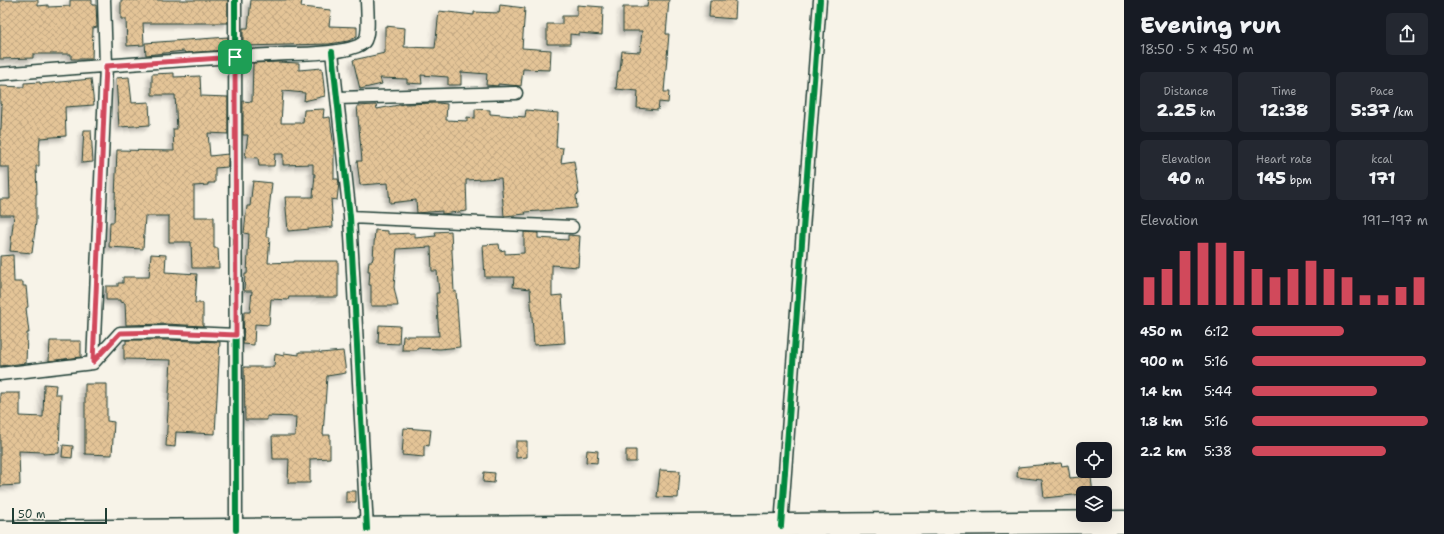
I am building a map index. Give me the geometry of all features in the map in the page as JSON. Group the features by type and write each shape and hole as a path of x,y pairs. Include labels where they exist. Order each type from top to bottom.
{"highway":[{"path":"0,532 1124,522"}],"street":[{"path":"93,362 106,66 104,0"},
{"path":"235,0 236,530"},
{"path":"0,74 235,57 332,52 359,45 364,42 368,31 367,0"},
{"path":"781,526 820,0"},
{"path":"332,52 350,217 367,529"},
{"path":"337,98 516,93"},
{"path":"350,217 572,227"},
{"path":"0,374 93,362 120,333 166,332 236,335"}],"building":[{"path":"0,0 38,0 38,6 48,5 48,7 70,6 70,0 92,0 92,5 96,5 97,27 93,28 92,59 71,59 71,54 33,54 33,58 0,59"},
{"path":"121,0 228,0 228,23 143,23 144,45 127,46 126,19 121,19"},
{"path":"251,0 302,0 301,7 331,10 329,26 357,27 357,37 348,41 329,44 243,46 243,28 248,28"},
{"path":"648,0 669,0 666,34 669,34 664,92 669,92 668,103 659,102 658,110 637,108 638,91 616,89 622,51 640,52 642,31 623,31 623,7 647,7"},
{"path":"710,0 736,0 735,19 709,17"},
{"path":"500,5 525,8 522,48 551,50 550,70 523,69 521,86 498,84 498,86 486,85 487,74 461,72 461,85 448,85 448,77 421,75 422,84 407,83 407,79 380,78 382,84 360,89 353,60 385,53 385,26 405,28 404,47 435,48 439,11 474,15 474,12 499,13"},
{"path":"577,5 603,7 602,35 579,33 579,35 570,34 570,44 547,44 547,24 562,24 562,16 577,16"},
{"path":"228,37 228,50 185,53 184,51 146,55 145,43"},
{"path":"253,63 299,63 299,70 322,68 325,96 304,101 305,93 283,91 281,123 303,123 304,110 324,109 323,118 330,117 334,148 334,179 338,179 339,183 337,200 331,199 333,227 288,231 285,197 313,197 315,174 313,174 313,164 283,165 283,154 275,154 274,166 259,166 258,158 245,157 248,135 243,135 243,101 252,102"},
{"path":"174,73 174,77 200,76 201,96 228,97 228,134 208,133 210,156 228,154 228,167 215,168 215,183 194,186 194,217 214,217 214,248 218,248 219,268 192,268 191,242 169,242 169,216 145,216 143,249 109,247 110,222 114,222 117,150 174,151 173,129 177,129 175,95 152,95 152,74"},
{"path":"129,77 132,103 149,102 150,125 119,127 116,78"},
{"path":"91,79 94,105 65,107 66,136 40,138 39,166 36,166 36,222 32,253 10,251 14,215 0,215 0,199 10,199 9,167 0,167 0,129 2,105 0,104 0,86 24,87 24,83 40,82 40,84"},
{"path":"404,104 447,104 446,120 467,121 467,117 475,118 475,109 490,110 490,114 525,117 526,110 558,113 556,147 563,148 561,163 574,161 579,194 576,195 577,208 525,212 526,214 504,216 501,178 466,180 467,211 442,214 442,211 417,213 416,200 390,203 388,183 360,185 357,161 362,161 357,106 376,105 377,109"},
{"path":"84,130 91,130 93,162 82,163"},
{"path":"253,181 272,183 266,237 270,237 268,263 294,261 338,261 338,297 289,297 288,300 271,299 269,325 255,324 254,345 243,344 244,312 250,312 252,291 244,291 245,274 247,274 249,234 244,233 247,206 250,206"},
{"path":"375,230 388,231 388,234 415,233 415,238 436,236 435,232 451,231 454,292 456,291 460,347 440,349 417,348 417,350 402,350 403,336 439,336 436,293 439,293 437,271 432,271 431,247 397,249 394,287 398,306 371,306 371,285 369,285 370,271 368,271 369,261 372,261 373,258"},
{"path":"524,232 538,233 538,238 568,240 568,235 580,236 578,267 552,265 552,296 562,295 565,343 534,345 530,289 513,287 514,277 485,277 483,245 499,244 500,251 505,250 505,254 524,253"},
{"path":"151,254 166,255 165,272 197,274 195,303 203,303 203,326 166,324 126,325 125,303 120,302 120,300 106,300 106,286 118,286 118,283 123,283 123,277 149,277"},
{"path":"13,255 14,282 23,282 23,286 26,286 28,307 26,308 29,333 27,333 26,363 0,366 0,256"},
{"path":"379,325 400,326 399,344 378,343"},
{"path":"126,340 220,342 215,434 176,432 175,447 166,446 171,360 124,359 124,344 126,344"},
{"path":"50,341 81,341 81,357 49,361"},
{"path":"343,351 346,373 327,376 323,435 330,435 330,458 310,459 310,483 288,483 289,459 273,459 272,436 295,436 296,417 267,416 267,420 245,420 244,367 274,367 275,354 284,356 284,353 299,355 299,352 320,353"},
{"path":"44,384 56,385 55,394 61,394 59,453 43,454 43,452 19,451 20,485 0,486 0,393 20,393 20,416 43,417"},
{"path":"85,384 107,384 107,421 114,422 112,455 85,454"},
{"path":"404,428 431,430 429,446 424,445 424,457 402,455"},
{"path":"516,441 527,441 527,457 516,458"},
{"path":"63,445 73,446 72,458 62,457"},
{"path":"587,450 598,451 597,463 586,462"},
{"path":"626,450 636,450 636,462 626,462"},
{"path":"1061,463 1062,466 1068,465 1070,478 1091,478 1092,486 1076,486 1076,495 1044,498 1042,480 1017,477 1018,467"},
{"path":"660,470 680,471 678,498 657,497"},
{"path":"484,472 495,473 494,483 483,482"},
{"path":"346,491 356,491 356,502 346,502"}],"cycle path":[{"path":"235,0 236,530"},
{"path":"781,526 820,0"},
{"path":"332,52 350,217 367,529"}],"route":[{"path":"235,57 236,335 166,332 120,333 93,362 106,66 235,57"}]}
